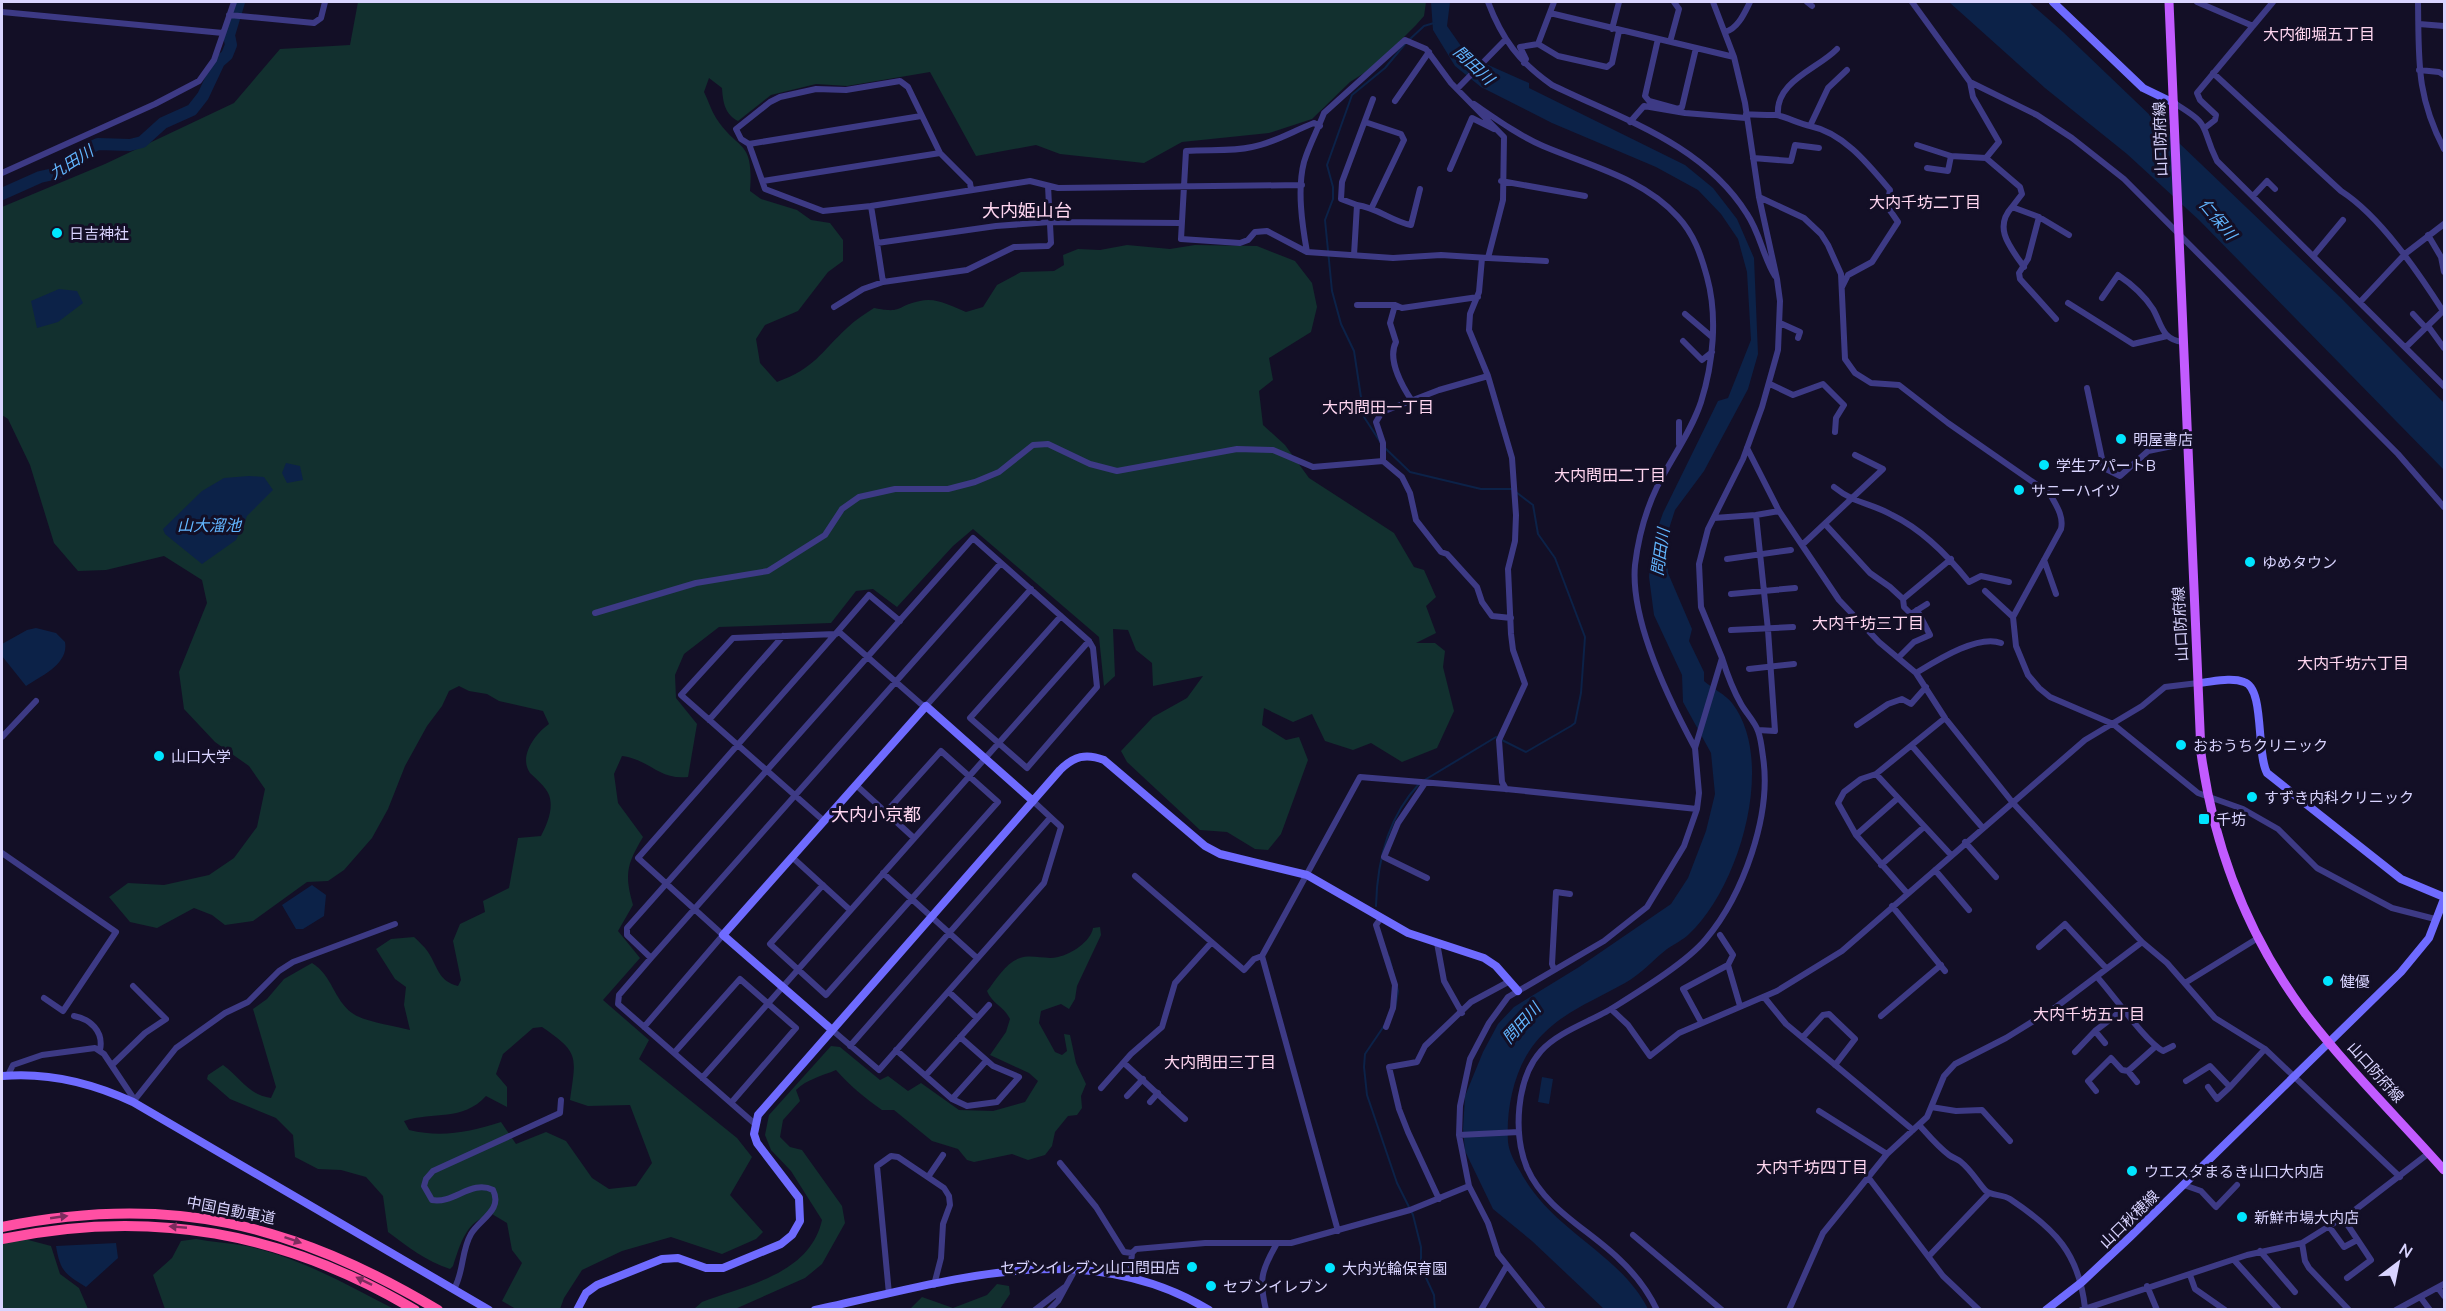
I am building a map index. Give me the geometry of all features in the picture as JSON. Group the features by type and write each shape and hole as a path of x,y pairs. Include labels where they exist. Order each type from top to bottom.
{"highway":[{"name":"中国自動車道","path":"2,1227 55,1217 123,1213 190,1216 223,1222 285,1237 344,1258 438,1310"},
{"name":"中国自動車道","path":"2,1239 58,1229 121,1225 154,1225 219,1233 312,1258 369,1284 415,1310"}],"main road":[{"name":"山口防府線","path":"2169,2 2201,753 2208,797 2228,871 2258,938 2294,997 2330,1042 2445,1170"}],"street":[{"path":"2,173 188,88 207,72 214,60 223,33 233,16 234,2"},
{"path":"233,16 314,23 321,18 325,2"},
{"path":"1488,2 1504,41 1524,63 1552,85 1630,122 1699,159 1723,182 1748,214 1777,279"},
{"path":"1538,44 1554,2"},
{"path":"1612,29 1618,2"},
{"path":"1670,42 1679,9 1674,2"},
{"path":"1657,1310 1641,1284 1620,1260 1556,1207 1538,1188 1526,1166 1520,1132 1521,1090 1527,1074 1542,1050 1611,1009 1694,951 1706,939 1731,900 1744,871 1761,820 1763,759 1758,730 1736,696 1721,661 1704,615 1698,586 1703,543 1747,448 1770,384 1778,350 1780,323 1777,279 1759,197 1734,57 1713,2"},
{"path":"1725,32 1730,31 1738,22 1750,2"},
{"path":"1912,2 1970,82 1973,97 1999,142 1986,158"},
{"path":"2053,2 2144,87 2200,119 2206,127 2217,161 2445,386"},
{"path":"2197,2 2253,26"},
{"path":"2206,127 2215,120 2216,115 2200,100 2197,93 2273,2"},
{"path":"2418,2 2419,70 2428,115 2445,149"},
{"path":"2,12 223,33"},
{"path":"1550,13 1734,57"},
{"path":"2419,24 2445,26"},
{"path":"1524,63 1526,59 1520,47 1538,44 1558,56 1607,67 1612,63 1619,31"},
{"path":"1658,39 1645,96 1649,101 1678,109 1682,107 1696,48"},
{"path":"1307,252 1302,220 1302,185 1305,161 1324,113 1405,40 1422,46 1477,112 1504,137 1503,200 1485,258 1478,297 1470,314 1469,330 1488,376 1512,458 1515,490 1515,541 1508,569 1513,650 1525,684 1499,737 1501,773 1506,789"},
{"path":"1459,88 1504,41"},
{"path":"1778,115 1778,105 1799,75 1826,61 1837,49"},
{"path":"1395,101 1429,52"},
{"path":"1810,126 1828,88 1846,70"},
{"path":"2419,70 2439,72 2445,75"},
{"path":"2213,73 2341,191 2354,200 2405,254 2444,311 2406,347"},
{"path":"971,189 970,183 940,153 908,87 900,81 846,90 816,89 780,97 761,108 736,129 741,139 749,144 765,189 824,211 871,206 1030,181 1058,188 1302,185"},
{"path":"1970,82 2037,115 2072,138 2124,179 2398,454 2445,507"},
{"path":"1373,99 1342,182 1341,199 1372,207 1393,222 1411,225 1420,189"},
{"path":"1471,102 1513,131 1542,146 1598,166 1647,190 1678,217 1697,244 1710,288 1712,352 1700,403 1656,489 1643,529 1635,567 1640,619 1652,655 1696,746"},
{"path":"1630,122 1644,106 1685,113 1767,117 1778,115 1795,123 1826,129 1861,155 1890,190 1887,206 1898,222 1872,262 1848,275 1842,287"},
{"path":"749,144 921,116"},
{"path":"1450,169 1472,118 1492,130 1497,129"},
{"path":"1365,122 1401,134 1404,140 1372,207"},
{"path":"1320,126 1314,123 1283,138 1253,147 1223,151 1186,151 1181,239 1240,243 1248,240 1255,232 1267,231 1307,252 1393,258 1459,255 1546,261"},
{"path":"1753,158 1791,161 1795,145 1819,148"},
{"path":"1917,145 1951,156 1986,158 2020,187 2022,194 2003,221 2003,233 2024,267"},
{"path":"763,181 940,153"},
{"path":"1927,168 1948,171 1951,156"},
{"path":"1502,181 1585,196"},
{"path":"2253,196 2267,181 2275,189"},
{"path":"834,307 863,290 883,282 967,270 1014,247 1048,246 1051,243 1048,186"},
{"path":"1759,197 1792,210 1821,234 1841,274 1845,360 1855,373 1872,384 1899,385 1948,423 2050,494 2062,522 2013,617 2016,646 2028,675 2039,687 2050,697 2113,724 2190,788 2243,809 2277,829 2317,868 2392,908 2435,919"},
{"path":"1354,255 1357,204"},
{"path":"871,206 883,282"},
{"path":"2012,207 2039,217 2069,236"},
{"path":"2039,217 2028,259 2019,273 2020,279 2056,319"},
{"path":"2314,255 2343,220"},
{"path":"877,243 996,226 1050,222 1181,223"},
{"path":"2361,301 2405,254 2445,224"},
{"path":"2428,235 2441,257 2445,272"},
{"path":"2102,298 2118,275 2131,284 2152,308 2166,336 2172,341 2183,342"},
{"path":"1357,305 1395,305 1402,308 1478,297"},
{"path":"2068,303 2133,345 2166,336"},
{"path":"1395,305 1390,323 1396,342 1392,349 1398,377 1412,401"},
{"path":"1685,314 1712,337"},
{"path":"2413,314 2444,348"},
{"path":"1780,323 1800,332 1798,338"},
{"path":"1683,341 1702,360 1712,352"},
{"path":"1383,461 1384,446 1376,422 1378,415 1439,390 1488,376"},
{"path":"1770,384 1793,395 1823,384 1844,405 1836,418 1835,432"},
{"path":"2087,388 2104,468 2120,476 2148,451 2187,443"},
{"path":"1679,422 1679,447"},
{"path":"595,614 696,583 768,571 825,535 842,509 859,497 895,489 948,489 975,482 999,472 1033,445 1048,444 1090,464 1118,471 1236,449 1273,450 1312,467 1383,461 1402,477 1410,493 1416,520 1441,552 1447,554 1477,586 1482,602 1492,616 1511,618"},
{"path":"1747,448 1779,511 1839,600 1916,673 1945,718 2013,803 2142,942 2167,963 2215,1018 2265,1049 2400,1177"},
{"path":"1802,545 1883,469 1855,455"},
{"path":"1834,487 1850,500 1893,515 1951,559 1969,582 1981,576 2009,582"},
{"path":"1714,518 1779,511"},
{"path":"1756,514 1765,592 1775,731 1758,730"},
{"path":"1825,524 1870,573 1890,586 1903,599 1904,607 1911,614 1927,604"},
{"path":"651,957 627,935 627,928 973,538 1031,590 1061,616 1089,641 1093,648 1097,687 1027,768 970,718 1061,616"},
{"path":"1727,559 1791,550"},
{"path":"1903,599 1951,559"},
{"path":"2044,560 2056,594"},
{"path":"755,1124 618,1004 619,995 1001,563"},
{"path":"1731,594 1795,588"},
{"path":"644,1027 792,857 1031,590"},
{"path":"1986,591 2013,617"},
{"path":"824,821 738,746 681,695 733,638 837,632 926,706 1061,827 1044,883 879,1070 638,858 738,746 837,632 869,595 900,621"},
{"path":"1898,657 1914,642 1930,635 1917,610"},
{"path":"1731,630 1793,627"},
{"path":"710,720 783,636"},
{"path":"1916,673 1939,662 1954,650 1994,640 2001,643"},
{"path":"702,1078 1089,641"},
{"path":"1543,1310 1506,1267 1469,1186 1460,1135 1460,1106 1475,1047 1497,1010 1518,991 1604,941 1647,907 1684,846 1697,809 1699,793 1696,746 1721,661"},
{"path":"1749,669 1794,664"},
{"path":"1611,1009 1628,1025 1650,1056 1679,1033 1797,981 1842,951 1982,826 2013,803 2085,740 2142,706 2165,687 2182,683 2242,681 2251,685 2255,691 2257,703 2260,758 2266,773 2401,879 2445,898"},
{"path":"1857,725 1888,704 1902,699 1911,704 1926,687"},
{"path":"2,737 36,701"},
{"path":"1907,893 1856,835 1838,803 1844,792 1852,785 1861,778 1876,774 1945,718"},
{"path":"1912,746 1982,826"},
{"path":"823,885 770,944 826,994 998,802 941,751 886,812"},
{"path":"577,1310 586,1293 597,1285 662,1259 678,1258 706,1268 723,1268 782,1244 792,1235 800,1221 799,1198 761,1151 754,1134 755,1124 763,1106 1068,762 1077,757 1093,755 1104,760 1205,846 1230,856 1307,875 1418,937 1484,958 1518,991"},
{"path":"1876,774 1951,855"},
{"path":"1135,876 1244,970 1254,959 1262,956 1360,777 1506,789 1697,809"},
{"path":"1422,783 1398,823 1384,857 1427,878"},
{"path":"856,785 914,838"},
{"path":"1856,835 1898,798"},
{"path":"850,1046 1050,818"},
{"path":"1881,865 1924,827"},
{"path":"1965,842 1996,877"},
{"path":"2,853 116,932 63,1011 44,998"},
{"path":"792,857 850,910"},
{"path":"1935,870 1969,910"},
{"path":"883,873 978,958"},
{"path":"1554,969 1552,964 1556,892 1570,894"},
{"name":"山口秋穂線","path":"2046,1310 2082,1282 2184,1185 2411,961 2429,938 2445,898"},
{"path":"1892,906 1945,971"},
{"path":"1381,918 1376,925 1395,986 1393,1008 1386,1027"},
{"path":"134,1101 176,1048 225,1013 248,1002 279,971 293,962 395,924"},
{"path":"2039,947 2065,924 2106,968"},
{"path":"1701,1022 1683,989 1728,965 1733,955 1720,934"},
{"path":"2185,983 2258,938"},
{"path":"1789,1310 1819,1240 1887,1154 1920,1126 1944,1076 1955,1064 2006,1038 2098,978 2106,968 2142,942"},
{"path":"1101,1088 1162,1027 1175,983 1211,943"},
{"path":"1437,943 1444,981 1462,1013"},
{"path":"1262,956 1338,1231"},
{"path":"1881,1016 1941,964"},
{"path":"1728,965 1740,1006"},
{"path":"2098,978 2125,1008 2150,1043 2163,1051 2173,1046"},
{"path":"674,1053 740,979 796,1028 731,1103"},
{"path":"1439,1199 1402,1116 1389,1066 1417,1062 1425,1046 1442,1028 1454,1022 1471,1002 1510,981"},
{"path":"112,1065 145,1033 166,1020 133,986"},
{"path":"949,992 977,1018"},
{"path":"1764,997 1774,1012 1913,1130"},
{"path":"926,1075 989,1005"},
{"path":"2075,1052 2095,1031 2125,1008"},
{"path":"1803,1037 1822,1015 1829,1014 1855,1039 1835,1065"},
{"path":"74,1016 91,1022 96,1028 101,1044 100,1050"},
{"path":"2095,1031 2105,1043"},
{"path":"896,1050 952,1099 967,1106 997,1102 1019,1077 986,1061 960,1038"},
{"path":"2128,1071 2155,1047"},
{"path":"5,1076 13,1065 42,1055 87,1049 100,1050 134,1101"},
{"path":"2208,1087 2217,1099 2265,1049"},
{"path":"2096,1091 2088,1081 2111,1058 2122,1070 2128,1071 2137,1082"},
{"path":"952,1099 986,1061"},
{"path":"1124,1063 1158,1093 1172,1114 1185,1119"},
{"path":"2186,1081 2210,1066 2230,1087"},
{"path":"5,1076 79,1082 134,1101 489,1310"},
{"path":"1127,1096 1143,1079"},
{"path":"1150,1102 1158,1093"},
{"path":"454,1289 465,1246 472,1233 496,1205 496,1196 493,1190 478,1186 441,1202 432,1200 424,1186 426,1179 439,1168 560,1113 561,1100"},
{"path":"1931,1107 1956,1111 1982,1110 2010,1141"},
{"path":"1819,1111 1887,1154"},
{"path":"1920,1126 1950,1156 1960,1160 1989,1193 2003,1194 2053,1232 2068,1252 2082,1282 2083,1309 2147,1286 2190,1275 2260,1251 2302,1243 2328,1225 2343,1218 2430,1153"},
{"path":"1460,1135 1520,1132"},
{"path":"928,1177 943,1155"},
{"path":"889,1294 877,1166 891,1156 898,1157 944,1188 949,1196 950,1205 943,1224 941,1258 934,1285"},
{"path":"1060,1163 1096,1207 1124,1252 1132,1253 1144,1247 1205,1243 1276,1245 1338,1231 1412,1209 1469,1186"},
{"path":"1868,1177 1943,1276 1979,1310"},
{"path":"2184,1185 2201,1191 2216,1207 2238,1185"},
{"path":"1929,1256 1989,1193"},
{"path":"2343,1218 2371,1260 2347,1278"},
{"path":"2328,1225 2344,1247 2357,1240"},
{"path":"1633,1235 1722,1310"},
{"path":"2302,1243 2305,1261 2309,1268 2349,1310"},
{"path":"1266,1310 1261,1280 1263,1268 1276,1245"},
{"path":"2260,1251 2295,1292"},
{"path":"1130,1277 1132,1253"},
{"path":"2234,1260 2279,1310"},
{"path":"1480,1310 1506,1267"},
{"path":"815,1310 1025,1268 1076,1268 1130,1277 1170,1290 1209,1310"},
{"path":"1049,1310 1058,1301 1076,1268"},
{"path":"2190,1275 2195,1289 2215,1307 2225,1310"},
{"path":"2396,1310 2445,1284"},
{"path":"1035,1310 1066,1286"},
{"path":"2147,1286 2157,1310"},
{"path":"2438,1288 2445,1296"},
{"path":"2421,1298 2430,1310"}],"green space":[{"path":"358,2 1426,2 1424,16 1416,25 1375,66 1350,82 1312,119 1269,133 1182,142 1144,163 1060,154 1036,145 976,156 930,72 847,86 816,84 771,95 738,121 730,115 726,108 722,88 709,78 704,92 716,118 747,154 751,174 750,191 761,199 797,210 811,220 830,223 843,240 843,261 828,272 798,311 765,325 756,339 760,363 777,382 809,365 850,325 874,308 895,310 912,303 932,300 966,312 983,307 997,285 1021,272 1054,271 1064,265 1063,255 1078,249 1100,250 1127,245 1170,249 1195,245 1257,246 1295,261 1312,283 1317,307 1311,332 1269,358 1273,380 1259,391 1263,425 1285,445 1309,478 1394,533 1414,567 1424,570 1436,597 1426,606 1436,633 1416,643 1435,643 1445,651 1443,667 1454,711 1437,748 1402,762 1371,743 1353,750 1325,741 1312,714 1293,722 1264,708 1262,725 1286,740 1299,737 1308,760 1281,834 1268,850 1255,849 1227,832 1200,830 1127,762 1121,751 1153,717 1187,698 1203,676 1153,686 1152,663 1136,650 1128,630 1113,629 1115,676 1104,686 1099,637 973,529 953,546 897,607 873,589 856,591 831,623 719,627 684,654 675,675 676,698 697,724 688,777 669,776 640,761 622,756 614,774 618,803 643,837 630,862 628,877 633,905 618,931 640,958 603,1000 649,1040 639,1059 737,1138 752,1157 730,1195 763,1232 756,1239 722,1254 671,1237 622,1251 582,1270 564,1298 560,1309 516,1309 502,1301 522,1263 512,1250 507,1223 492,1214 483,1217 470,1227 450,1269 418,1253 388,1232 383,1196 366,1177 341,1170 318,1169 295,1157 293,1135 276,1118 230,1099 207,1079 208,1075 223,1065 250,1089 271,1098 276,1087 253,1009 267,999 284,979 312,963 324,974 346,1008 352,1013 372,1021 410,1030 404,1005 406,987 395,979 376,949 391,939 414,937 428,952 442,977 458,986 461,980 453,941 460,924 485,912 483,901 509,888 518,838 541,836 549,816 551,806 549,795 530,773 526,759 534,739 549,724 543,711 499,701 487,694 469,691 459,686 449,691 405,766 388,809 372,838 344,870 328,881 307,882 253,921 225,925 212,915 194,908 157,928 130,922 109,897 128,883 164,885 209,875 234,858 257,827 265,789 249,766 215,742 184,709 179,672 207,603 202,580 164,556 106,570 78,571 54,543 30,465 8,419 2,415 2,207 105,164 234,103 280,49 350,45","holes":["542,1027 569,1050 574,1064 570,1100 588,1106 630,1105 652,1163 636,1186 609,1189 592,1178 566,1141 546,1132 516,1144 501,1122 478,1129 444,1134 409,1130 404,1121 457,1113 477,1104 486,1096 507,1107 507,1087 496,1074 503,1054 533,1028"]},
{"path":"1100,927 1101,935 1069,1009 1061,1004 1041,1011 1039,1023 1055,1052 1062,1055 1067,1051 1064,1034 1070,1035 1076,1063 1086,1084 1081,1096 1082,1108 1077,1115 1068,1116 1055,1132 1052,1146 1045,1155 1028,1160 1012,1154 974,1162 967,1160 958,1149 932,1141 894,1110 882,1110 858,1092 836,1070 815,1078 796,1090 800,1101 783,1120 780,1137 790,1147 802,1150 842,1206 845,1223 822,1264 805,1278 735,1309 694,1309 702,1302 774,1275 805,1253 815,1238 822,1220 791,1171 771,1150 765,1135 769,1115 831,1046 840,1047 880,1080 888,1076 908,1091 921,1083 959,1110 993,1111 1025,1102 1038,1081 1029,1073 990,1055 1006,1032 1010,1019 987,991 1015,960 1025,957 1053,958 1063,955 1075,950 1085,942 1093,928"},
{"path":"2,1233 51,1246 60,1274 79,1288 88,1309 2,1309"},
{"path":"196,1239 246,1246 285,1257 394,1309 165,1309 153,1275 172,1258 181,1241"},
{"path":"997,1284 1009,1286 1010,1294 1000,1309 910,1309 922,1297 953,1308 987,1295"}],"water":[{"name":"問田川","path":"1431,2 1450,2 1447,26 1468,56 1529,83 1529,88 1685,165 1713,188 1737,219 1754,258 1758,354 1748,389 1704,471 1675,510 1666,538 1668,573 1692,629 1689,641 1704,672 1704,681 1732,703 1745,728 1751,757 1751,789 1746,823 1723,887 1707,913 1687,936 1667,949 1636,976 1565,1016 1544,1033 1528,1053 1522,1065 1513,1090 1508,1116 1510,1150 1534,1192 1567,1227 1621,1272 1636,1289 1648,1309 1604,1309 1532,1241 1493,1209 1465,1151 1463,1129 1465,1096 1483,1052 1498,1024 1514,1007 1579,967 1671,904 1688,878 1706,831 1715,794 1711,753 1683,702 1682,675 1654,615 1649,577 1652,544 1663,513 1718,401 1728,398 1751,340 1747,272 1738,239 1721,214 1698,190 1656,167 1552,123 1481,87 1455,66 1433,30"},
{"name":"仁保川","path":"1949,2 2029,2 2063,32 2341,298 2444,403 2444,470 2199,220 2127,154 2045,88"},
{"path":"59,289 77,291 83,303 58,322 37,328 31,301"},
{"path":"286,463 300,466 303,480 287,483 282,473"},
{"name":"山大溜池","path":"264,477 273,490 247,516 236,540 202,564 165,534 163,529 202,491 224,478"},
{"path":"36,628 56,633 65,642 65,650 63,657 53,668 26,686 2,656 2,644 27,630"},
{"path":"312,885 326,895 324,916 303,929 296,929 282,905"},
{"path":"1542,1077 1553,1079 1549,1104 1538,1102"},
{"path":"116,1243 118,1258 86,1287 73,1279 62,1267 56,1246"}],"waterway":[{"name":"九田川","path":"2,194 40,177 58,173 85,150 98,144 130,145 142,142 163,123 192,110 203,96 219,62 227,55 231,45 229,35 239,2"},
{"path":"1409,40 1424,26 1434,23"},
{"path":"1381,443 1364,417 1354,351 1341,324 1332,291 1325,220 1333,199 1333,187 1327,165 1352,95 1385,68 1405,44"},
{"path":"1385,448 1410,472 1481,489 1512,489 1533,505 1538,534 1555,558 1585,637 1581,693 1575,723 1526,752 1496,737 1423,781"},
{"path":"1376,906 1379,873 1386,841 1399,811 1419,784"},
{"path":"1389,957 1398,991 1395,1009"},
{"path":"1384,1026 1365,1054 1367,1095 1397,1183 1413,1215 1421,1247 1421,1267 1434,1295 1435,1310"}],"place":[{"name":"日吉神社","path":"57,233"},
{"name":"明屋書店","path":"2121,439"},
{"name":"学生アパートB","path":"2044,465"},
{"name":"サニーハイツ","path":"2019,490"},
{"name":"ゆめタウン","path":"2250,562"},
{"name":"おおうちクリニック","path":"2181,745"},
{"name":"山口大学","path":"159,756"},
{"name":"すずき内科クリニック","path":"2252,797"},
{"name":"千坊","path":"2204,819"},
{"name":"健優","path":"2328,981"},
{"name":"ウエスタまるき山口大内店","path":"2132,1171"},
{"name":"新鮮市場大内店","path":"2242,1217"},
{"name":"セブンイレブン山口問田店","path":"1192,1267"},
{"name":"大内光輪保育園","path":"1330,1268"},
{"name":"セブンイレブン","path":"1211,1286"}],"district":[{"name":"大内御堀五丁目","path":"2319,34"},
{"name":"大内千坊二丁目","path":"1925,202"},
{"name":"大内姫山台","path":"1027,210"},
{"name":"大内問田一丁目","path":"1378,407"},
{"name":"大内問田二丁目","path":"1610,475"},
{"name":"大内千坊三丁目","path":"1868,623"},
{"name":"大内千坊六丁目","path":"2353,663"},
{"name":"大内小京都","path":"876,814"},
{"name":"大内千坊五丁目","path":"2089,1014"},
{"name":"大内問田三丁目","path":"1220,1062"},
{"name":"大内千坊四丁目","path":"1812,1167"}]}
